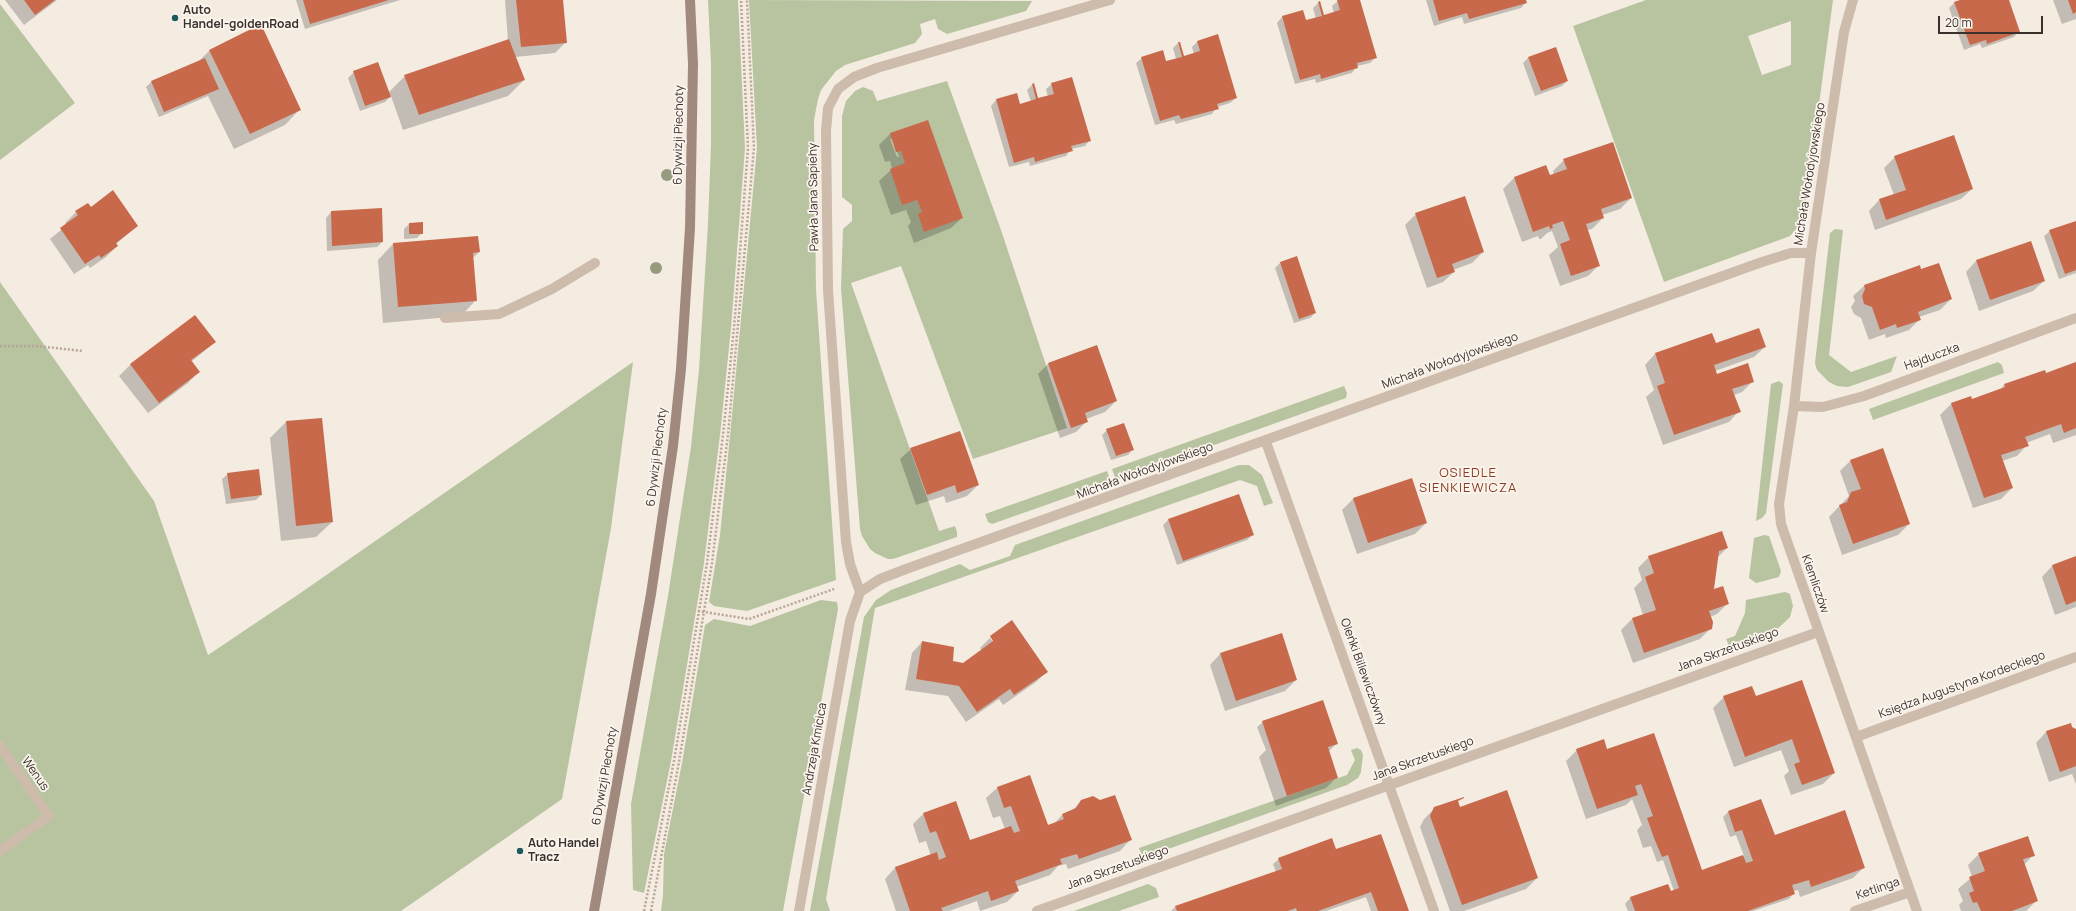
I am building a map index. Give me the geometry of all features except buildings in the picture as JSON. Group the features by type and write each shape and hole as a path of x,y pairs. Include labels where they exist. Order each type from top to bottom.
{"street":[{"name":"6 Dywizji Piechoty","path":"594,911 650,601 673,446 681,369 690,228 693,64 690,0"},
{"name":"Pawła Jana Sapiehy","path":"860,592 850,564 846,542 828,290 826,131 828,108 838,89 854,77 876,68 1110,0"},
{"name":"Michała Wołodyjowskiego","path":"860,592 880,579 1266,442 1762,262 1791,253 1812,253 1844,32 1853,0"},
{"name":"Kiemliczów","path":"1812,253 1794,406 1780,504 1781,524 1917,911"},
{"path":"445,318 499,314 552,289 595,263"},
{"name":"Hajduczka","path":"1794,406 1823,407 1864,396 2076,318"},
{"name":"Oleńki Billewiczówny","path":"1266,442 1434,911"},
{"name":"Andrzeja Kmicica","path":"799,911 850,621 860,592"},
{"name":"Jana Skrzetuskiego","path":"1037,911 1818,632"},
{"name":"Księdza Augustyna Kordeckiego","path":"1856,737 2076,658"},
{"name":"Wenus","path":"0,746 49,816 0,851"},
{"name":"Ketlinga","path":"1855,911 1910,892"}],"path":[{"path":"644,911 674,762 706,563 723,435 734,328 748,148 741,0"},
{"path":"651,911 679,762 704,612 716,535 728,435 754,148 747,0"},
{"path":"0,346 37,346 83,352"},
{"path":"698,611 749,619 837,588 860,592"}],"green space":[{"path":"708,0 738,0 745,148 731,328 720,435 704,563 671,761 644,893 633,890 631,804 668,596 691,447 699,370 708,224 711,145 711,63"},
{"path":"749,0 1032,1 1026,11 947,34 938,29 935,19 920,24 922,34 915,43 845,65 836,71 821,90 814,120 816,290 836,580 747,611 714,606 709,602 720,535 757,148"},
{"path":"1646,0 1833,0 1804,216 1800,225 1790,236 1664,282 1573,26","holes":["1791,21 1791,65 1762,75 1748,36"]},
{"path":"0,4 75,103 0,160"},
{"path":"947,81 1001,230 1067,428 973,459 901,266 851,283 939,531 955,526 957,532 957,537 893,559 888,559 870,549 862,536 860,529 841,288 843,229 852,221 852,205 842,197 842,116 846,101 855,91 863,87 873,91 877,101"},
{"path":"1835,229 1843,230 1829,355 1851,372 1897,356 1891,372 1848,387 1837,386 1829,382 1817,370 1815,363 1830,233"},
{"path":"0,282 154,501 208,655 299,594 633,362 611,528 562,799 401,911 0,911"},
{"path":"1998,362 2002,365 2004,373 1873,420 1869,409"},
{"path":"1779,381 1783,384 1766,513 1762,518 1756,521 1771,384"},
{"path":"1344,386 1347,393 1346,398 1116,480 1112,469"},
{"path":"1239,465 1249,465 1262,475 1273,503 1264,506 1257,486 1240,480 875,608 826,899 830,911 810,911 864,617 876,600 891,590 960,564 970,570 1010,556 1015,545"},
{"path":"1107,471 1111,482 992,524 988,522 985,514"},
{"path":"1764,535 1769,536 1781,571 1779,577 1756,583 1749,578 1754,538"},
{"path":"1785,592 1790,594 1793,606 1790,617 1775,631 1730,648 1726,639 1735,636 1745,613 1746,600"},
{"path":"821,600 837,602 838,609 783,911 661,911 663,896 664,854 682,763 705,625 714,619 750,626"},
{"path":"1357,748 1361,750 1363,755 1361,772 1358,778 1347,785 1143,858 1139,848 1347,775 1355,760 1351,750"},
{"path":"1148,884 1156,888 1159,897 1119,911 1074,911"}],"place":[{"name":"Auto Handel-goldenRoad","path":"175,18"},
{"name":"Auto Handel Tracz","path":"520,851"}],"district":[{"name":"OSIEDLE SIENKIEWICZA","path":"1468,480"}]}
